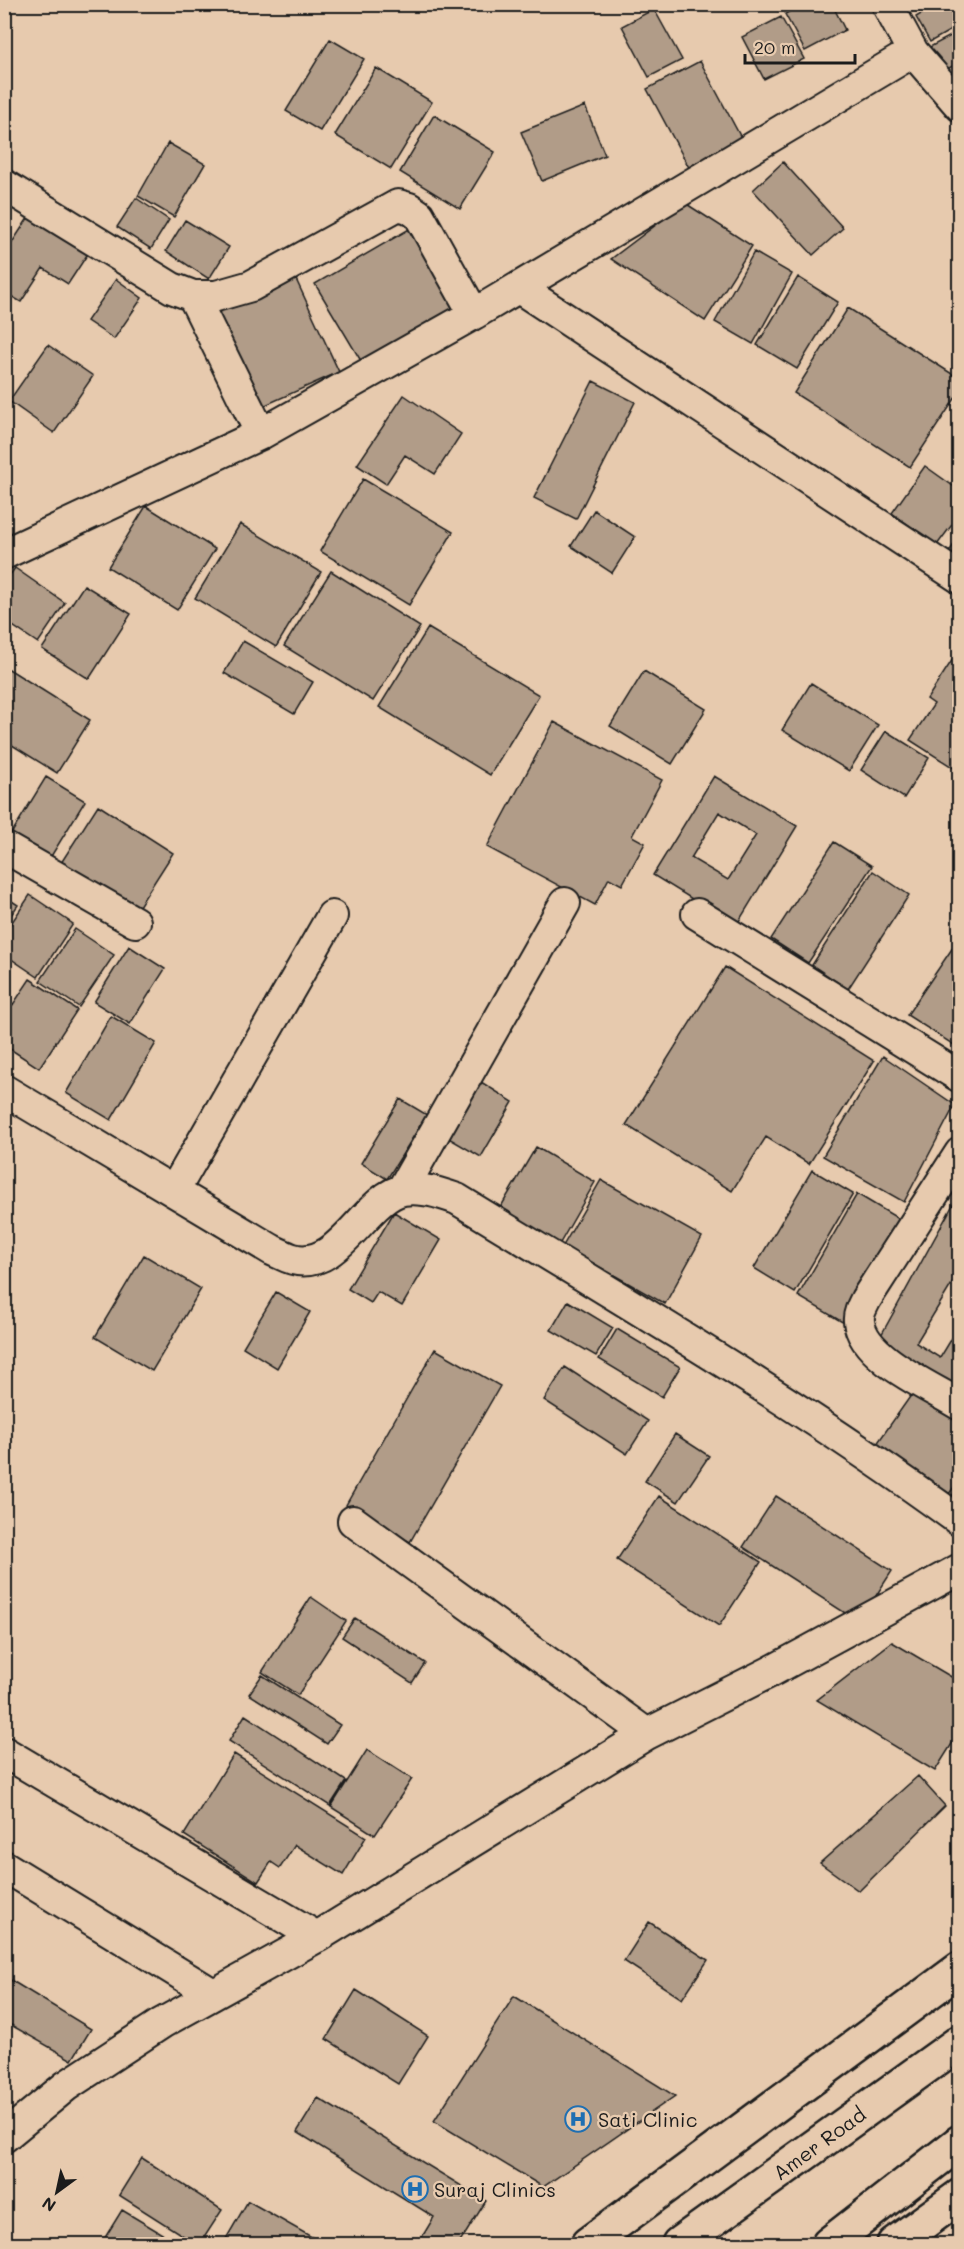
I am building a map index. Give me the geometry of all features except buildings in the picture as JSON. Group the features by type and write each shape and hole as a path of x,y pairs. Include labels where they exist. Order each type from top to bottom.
{"main road":[{"path":"588,2244 960,1969"},
{"name":"Amer Road","path":"679,2244 960,2042"},
{"path":"829,2244 960,2142"},
{"path":"894,2244 960,2196"}],"street":[{"path":"887,4 914,52 960,106"},
{"path":"4,554 261,434 519,288 914,52"},
{"path":"4,185 172,288 193,296 216,296 250,286 398,206 409,208 419,215 474,314"},
{"path":"519,288 960,578"},
{"path":"193,296 261,434"},
{"path":"4,847 135,922"},
{"path":"402,1190 565,903"},
{"path":"697,914 960,1077"},
{"path":"174,1191 332,916"},
{"path":"4,1090 272,1250 295,1260 314,1258 345,1240 386,1198 402,1190 434,1191 457,1199 686,1338 897,1475 960,1521"},
{"path":"960,1153 866,1299 858,1319 864,1337 881,1356 960,1405"},
{"path":"352,1521 647,1734"},
{"path":"7,2130 66,2086 162,2023 317,1937 647,1734 770,1672 960,1569"},
{"path":"4,1752 317,1937"},
{"path":"4,1866 213,1994"}],"place":[{"name":"Sati Clinic","path":"578,2119"},
{"name":"Suraj Clinics","path":"415,2189"}]}
